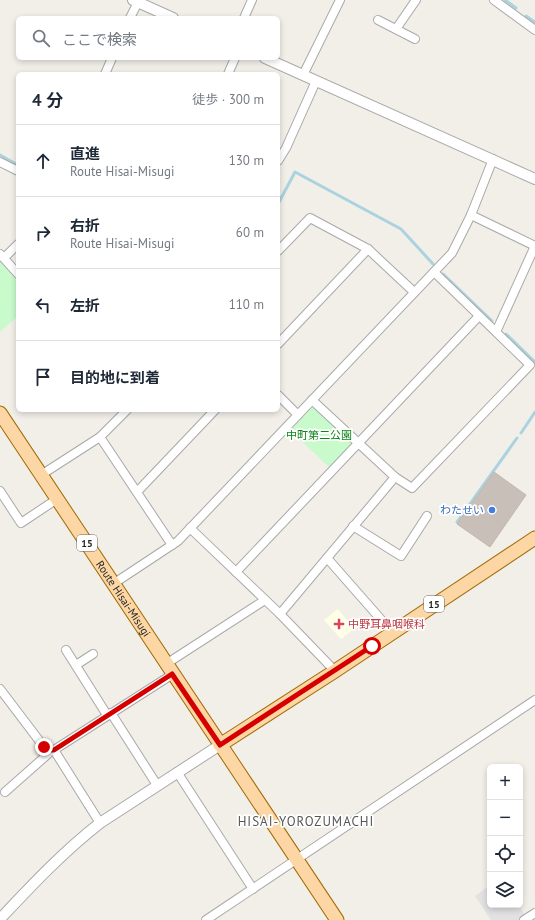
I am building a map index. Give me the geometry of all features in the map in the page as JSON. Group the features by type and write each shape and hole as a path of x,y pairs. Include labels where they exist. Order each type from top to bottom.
{"main road":[{"name":"Route Hisai-Misugi","path":"0,413 337,920"},
{"name":"15","path":"220,745 335,671 535,538"}],"street":[{"path":"245,16 252,0"},
{"path":"303,75 340,0"},
{"path":"396,29 416,0"},
{"path":"494,0 535,30"},
{"path":"131,16 136,1 169,16"},
{"path":"378,20 415,39"},
{"path":"106,72 111,60"},
{"path":"229,72 234,60"},
{"path":"269,60 494,159 535,179"},
{"path":"280,158 286,148 316,81"},
{"path":"113,584 172,546 452,253 471,215 494,159"},
{"path":"0,162 16,171"},
{"path":"471,215 535,246 496,332"},
{"path":"280,249 310,218 368,249 414,292"},
{"path":"16,246 2,256 16,272"},
{"path":"280,342 368,249"},
{"path":"312,400 395,477 412,488 530,365 434,272"},
{"path":"236,572 479,316"},
{"path":"280,398 298,415"},
{"path":"42,475 100,436 124,412"},
{"path":"137,492 213,412"},
{"path":"100,436 172,546"},
{"path":"280,614 395,477"},
{"path":"0,491 21,523 57,499"},
{"path":"354,526 401,556 427,516"},
{"path":"190,528 280,614 335,671"},
{"path":"327,558 392,632"},
{"path":"5,792 52,750 109,714 265,600"},
{"path":"66,650 157,785"},
{"path":"76,665 93,654"},
{"path":"0,690 44,747 52,750 100,823"},
{"path":"206,920 535,700"},
{"path":"0,919 58,858 100,823 220,745"},
{"path":"177,772 253,889"},
{"path":"524,920 535,913"}],"shaded area":[{"name":"中野耳鼻咽喉科","path":"338,609 354,629 341,639 324,620"},
{"path":"487,887 487,908 521,908 526,917 521,920 491,920 475,896"}],"green space":[{"path":"0,260 16,279 16,318 0,332"},
{"name":"中町第二公園","path":"314,407 350,441 351,445 330,468 289,429 310,408"}],"building":[{"name":"わたせい","path":"494,472 526,495 490,547 457,524"}],"waterway":[{"path":"505,0 516,8"},
{"path":"526,16 535,22"},
{"path":"0,155 16,164"},
{"path":"280,200 295,172 401,229 433,264"},
{"path":"443,274 492,321"},
{"path":"506,334 535,362"},
{"path":"521,433 535,412"},
{"path":"457,522 517,438"}],"place":[{"name":"わたせい","path":"492,510"},
{"name":"中野耳鼻咽喉科","path":"339,624"}],"district":[{"name":"HISAI-YOROZUMACHI","path":"306,821"}],"route":[{"path":"44,747 48,750 54,750 172,674 220,745 372,646"}]}
